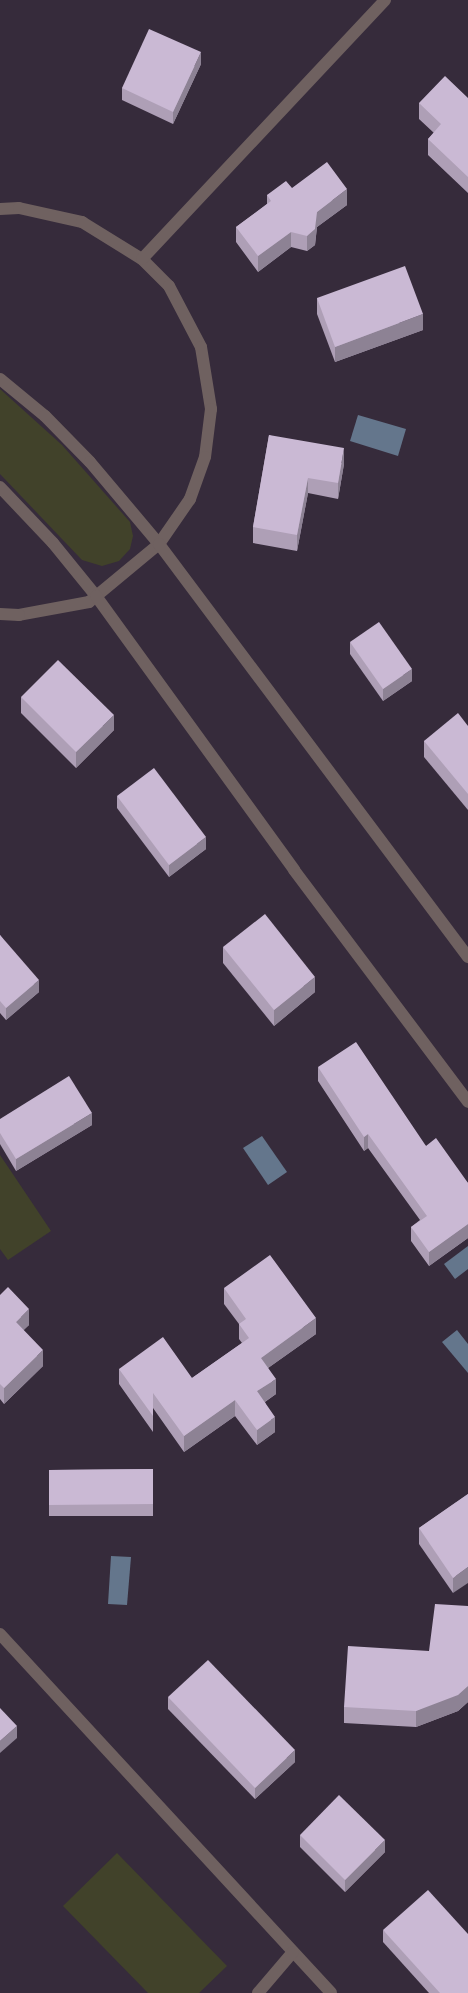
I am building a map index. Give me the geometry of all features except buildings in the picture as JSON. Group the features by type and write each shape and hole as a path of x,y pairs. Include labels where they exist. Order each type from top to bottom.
{"street":[{"path":"142,259 386,0"},
{"path":"0,209 19,208 82,222 142,259 169,286 201,347 211,408 205,457 190,499 159,544 89,602 36,612 0,614"},
{"path":"0,379 45,416 90,462 159,544 468,957"},
{"path":"0,487 53,543 96,596 294,870 468,1102"},
{"path":"0,1634 329,1992"},
{"path":"258,1993 293,1952"}],"green space":[{"path":"0,389 62,445 130,522 133,536 130,549 119,561 102,566 82,560 0,474"},
{"path":"0,1155 51,1231 8,1260 0,1249"},
{"path":"117,1853 227,1966 199,1993 148,1993 63,1906"}],"water":[{"path":"358,415 406,429 398,456 350,441"},
{"path":"262,1136 287,1172 268,1185 243,1148"},
{"path":"468,1246 468,1269 455,1279 444,1264"},
{"path":"457,1330 468,1344 468,1373 442,1342"},
{"path":"111,1556 131,1557 127,1605 108,1604"}]}
